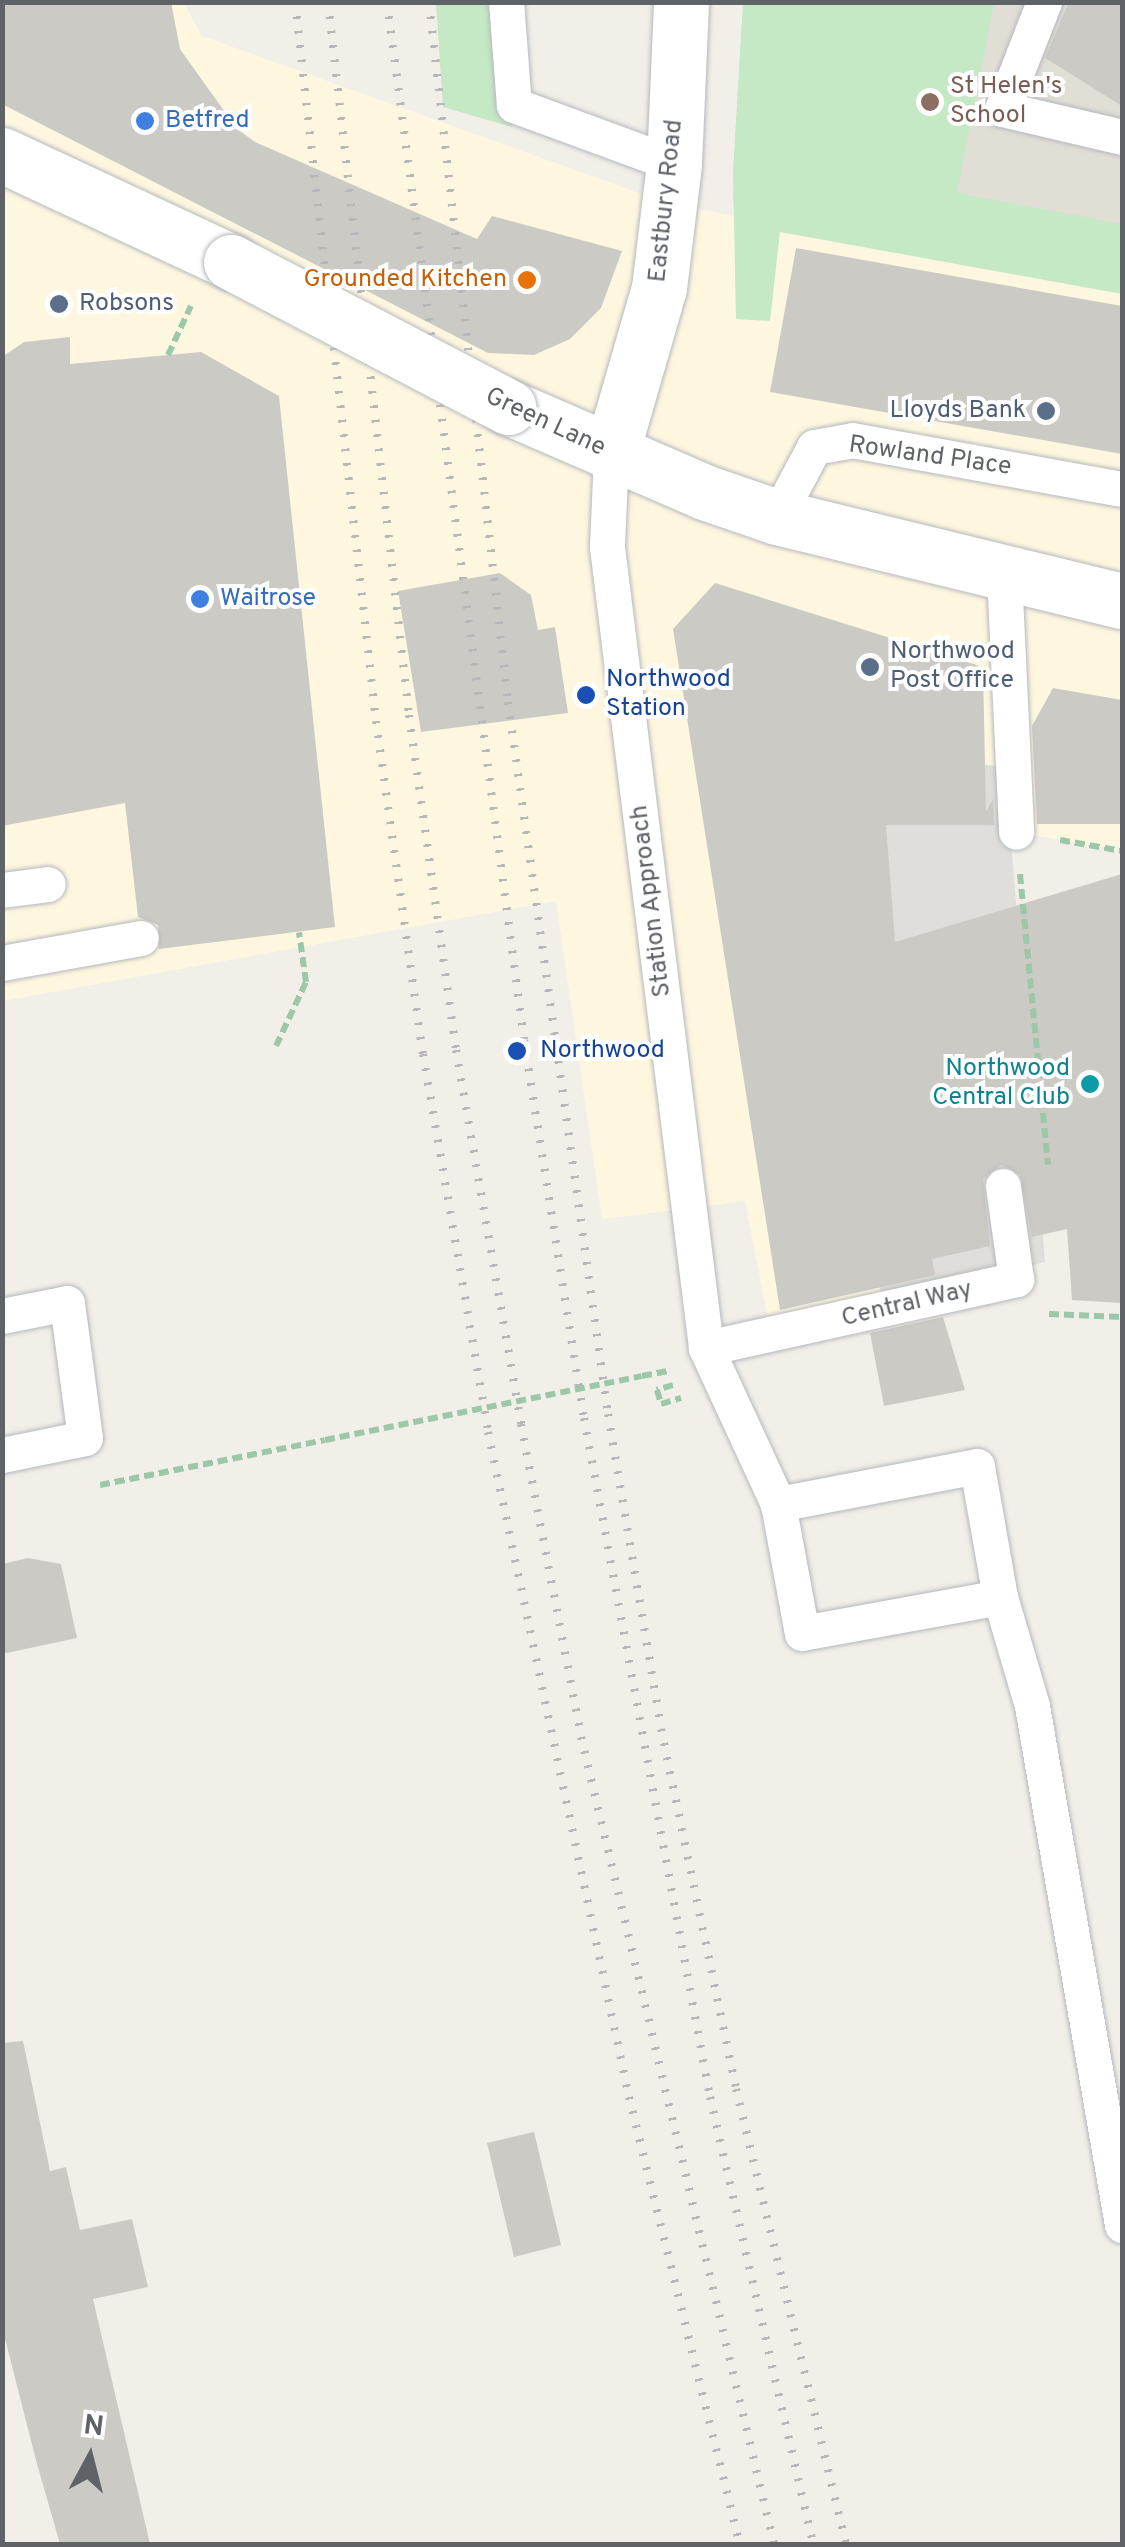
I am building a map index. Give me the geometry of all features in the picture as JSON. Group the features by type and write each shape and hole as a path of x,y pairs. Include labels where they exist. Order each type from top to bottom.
{"main road":[{"name":"Eastbury Road","path":"611,454 659,288 674,164 681,2"},
{"name":"Green Lane","path":"10,172 231,262 508,407 611,454 777,516 1122,602"}],"lane":[{"path":"506,2 514,104 674,164"},
{"path":"1044,2 1002,109 1122,137"},
{"name":"Rowland Place","path":"777,516 814,447 852,440 1122,489"},
{"name":"Station Approach","path":"611,454 607,548 706,1348 778,1504 802,1633 1000,1597"},
{"path":"1004,574 1016,832"},
{"path":"2,890 48,884"},
{"path":"2,963 141,938"},
{"name":"Central Way","path":"706,1348 1016,1279 1002,1186"},
{"path":"2,1316 67,1303 85,1438 2,1454"},
{"path":"778,1504 977,1466 1000,1597 1032,1706 1122,2224"}],"path":[{"path":"1049,1174 1016,832 1122,851"},
{"path":"276,1046 306,982 299,932"},
{"path":"1055,1292 1056,1312"},
{"path":"179,1470 642,1376"}],"shaded area":[{"path":"3,3 184,3 202,36 667,203 1122,290 1122,851 1016,832 854,1090 882,1305 769,1324 745,1201 602,1219 556,901 3,1001"},
{"name":"St Helen's School","path":"743,3 1122,3 1122,283 733,201"},
{"path":"821,747 1005,767 1045,1262 882,1305"}],"green space":[{"path":"436,3 496,3 512,127 443,107"},
{"name":"St Helen's School","path":"743,3 994,3 957,193 1122,224 1122,294 780,232 770,321 736,319 733,171"}],"building":[{"path":"2,2 171,2 180,49 237,129 255,142 477,239 492,216 622,251 601,308 570,339 534,355 488,353 2,104"},
{"path":"1069,2 1122,2 1122,106 1045,58"},
{"path":"796,248 1122,306 1122,454 770,392"},
{"name":"Waitrose","path":"70,337 70,364 201,352 279,396 335,927 159,949 158,925 138,917 125,803 2,826 2,357 24,342"},
{"path":"500,573 531,595 538,630 555,627 568,713 421,732 398,591"},
{"path":"715,583 983,667 986,812 993,799 994,825 886,825 895,942 1122,874 1122,1303 1072,1300 1067,1229 1032,1237 1020,1174 1001,1165 983,1179 990,1246 932,1259 935,1275 780,1310 673,629"},
{"path":"1053,688 1122,700 1122,824 1037,824 1032,726"},
{"path":"943,1317 965,1390 884,1406 870,1333"},
{"path":"28,1558 61,1564 77,1638 2,1654 2,1564"},
{"path":"23,2041 50,2171 66,2167 80,2230 132,2219 148,2287 93,2299 150,2544 60,2544 2,2327 2,2043"},
{"path":"534,2132 561,2245 514,2257 487,2143"}],"railway":[{"path":"295,2 376,721 423,1054 488,1432 629,2097 740,2544"},
{"path":"328,2 409,715 456,1050 521,1424 581,1737 774,2544"},
{"path":"387,2 524,1040 584,1418 710,2097 813,2544"},
{"path":"429,2 508,702 608,1414 661,1729 736,2089 846,2544"}],"place":[{"name":"St Helen's School","path":"930,102"},
{"name":"Betfred","path":"145,121"},
{"name":"Grounded Kitchen","path":"527,280"},
{"name":"Robsons","path":"59,304"},
{"name":"Lloyds Bank","path":"1046,411"},
{"name":"Waitrose","path":"200,599"},
{"name":"Northwood Post Office","path":"870,667"},
{"name":"Northwood Station","path":"586,695"},
{"name":"Northwood","path":"517,1051"},
{"name":"Northwood Central Club","path":"1090,1084"}]}
